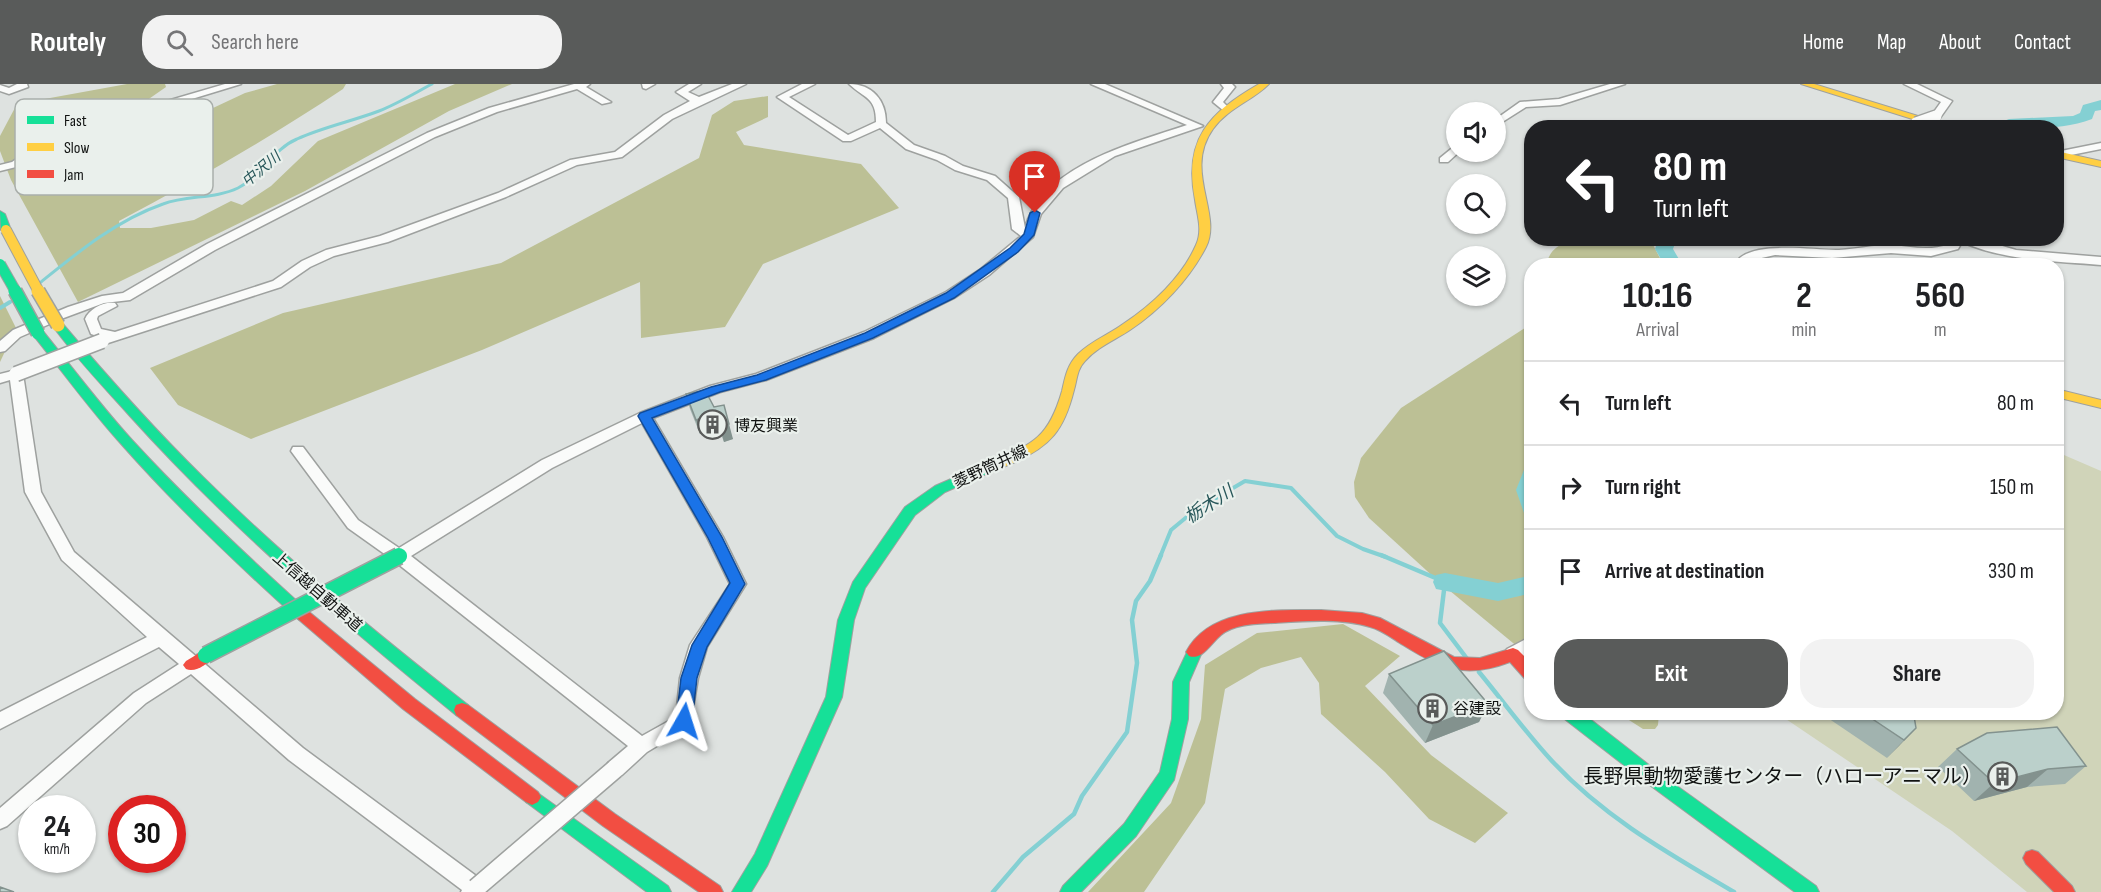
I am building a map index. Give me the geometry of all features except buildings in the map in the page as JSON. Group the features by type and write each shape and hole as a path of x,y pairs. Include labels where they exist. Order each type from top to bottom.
{"main road":[{"path":"1199,127 1224,108 1265,84"},
{"path":"1805,84 1926,120"},
{"name":"菱野筒井線","path":"741,892 761,860 834,697 846,620 858,586 910,511 940,489 1022,453 1040,442 1054,428 1068,392 1071,372 1079,360 1160,300 1202,244 1205,232 1204,216 1195,175 1200,137 1199,127"},
{"path":"2064,156 2101,164"},
{"name":"上信越自動車道","path":"0,214 20,260 58,325 160,444 260,541 330,603 483,726 586,803 708,888"},
{"name":"上信越自動車道","path":"0,264 38,333 93,404 139,457 183,502 272,585 383,681 462,745 662,892"},
{"path":"2064,395 2101,404"},
{"path":"199,660 399,556"},
{"path":"1069,892 1130,830 1168,775 1180,719 1181,682 1192,654 1219,628 1234,622 1273,618 1351,616 1376,622 1442,662 1462,666 1493,663 1513,654 1524,666"},
{"path":"1578,720 1657,781 1810,892"},
{"path":"2032,858 2066,892"}],"street":[{"path":"0,88 17,91 23,87 22,84"},
{"path":"185,99 236,84"},
{"path":"696,84 681,92 698,101"},
{"path":"0,379 102,341 148,328 277,284 306,264 330,253 384,239 502,195 574,162 618,155 668,117 698,101 741,84"},
{"path":"810,84 782,97 847,139 881,124"},
{"path":"854,84 873,96 882,108 881,124"},
{"path":"1096,84 1199,127"},
{"path":"1224,108 1218,102 1230,87 1226,84"},
{"path":"1580,84 1599,92"},
{"path":"1506,116 1524,104 1560,102 1620,84"},
{"path":"1909,84 1947,101 1936,116 1925,120"},
{"path":"148,328 112,337 96,331 91,319 93,314 211,247 431,135 493,110 582,85 606,102"},
{"path":"881,124 910,147 941,158 959,168 992,178 1013,197 1018,229 1029,235"},
{"path":"399,556 547,464 645,416 716,389 762,377 890,326 950,295 985,272 1029,235 1035,213 1047,196 1081,170 1111,154 1199,127"},
{"path":"2064,153 2101,146"},
{"path":"0,168 15,164"},
{"path":"1748,258 1755,254 1776,251 1832,254 1892,249 1939,252 1954,246"},
{"path":"1982,246 2016,254 2051,258"},
{"path":"2064,260 2094,263 2101,261"},
{"path":"0,348 15,334 48,320 115,296 126,297"},
{"path":"16,374 33,492 68,556 160,638 199,660 296,753 474,890 641,746 684,721 689,678 699,645 738,584 715,537 645,416"},
{"path":"298,451 353,524 399,556 641,746"},
{"path":"0,722 160,638"},
{"path":"1513,654 1524,648"},
{"path":"0,820 140,698 199,660"}],"green space":[{"path":"127,84 165,84 166,87 149,99 44,99"},
{"path":"277,84 346,84 343,89 213,169 213,108 245,93"},
{"path":"455,84 512,84 449,111 305,191 78,302 19,195 166,195 119,221 120,228 151,228 194,220 231,201 242,205 271,186 318,141"},
{"path":"768,96 768,117 736,132 744,145 861,164 899,208 763,264 725,327 641,338 640,282 482,350 251,439 178,405 150,368 283,313 501,263 699,158 712,115 734,101"},
{"path":"15,108 15,187 0,151 0,136"},
{"path":"1654,246 1660,258 1549,258 1557,247"},
{"path":"0,296 16,328 0,362"},
{"path":"1524,329 1524,652 1438,581 1369,518 1355,497 1354,482 1361,458 1401,408"},
{"path":"2064,455 2101,471 2101,892 2027,892 1952,831 1787,720 2064,720"},
{"path":"1343,624 1400,656 1365,686 1431,755 1508,813 1475,843 1429,819 1385,772 1321,714 1319,683 1301,657 1261,668 1225,689 1205,803 1144,892 1088,892 1171,803 1201,719 1205,665 1257,633"},
{"path":"1629,720 1658,720 1655,729 1643,729"}],"waterway":[{"name":"中沢川","path":"213,195 238,188 246,183 289,143 317,131 379,111 432,84"},
{"name":"栃木川","path":"2064,122 2087,116 2088,108 2101,105"},
{"name":"中沢川","path":"41,282 84,248 130,219 172,201 212,195"},
{"name":"栃木川","path":"1665,246 1664,249 1669,258"},
{"name":"中沢川","path":"0,308 10,302"},
{"name":"栃木川","path":"1160,557 1171,530 1194,511 1245,481 1291,488 1337,536 1385,556"},
{"name":"栃木川","path":"993,892 1023,857 1074,814 1082,796 1127,732 1137,663 1132,620 1136,601 1150,581 1161,555"},
{"path":"1385,556 1445,582 1440,623 1468,660"},
{"name":"栃木川","path":"1445,582 1498,592 1524,586"},
{"path":"1479,672 1542,750 1594,800 1638,833 1734,892"}],"traffic: fast":[{"path":"0,214 6,230"},
{"path":"0,264 38,333"},
{"path":"58,325 150,431 249,529 353,622 462,710"},
{"path":"38,333 103,415 150,468 225,543 303,615"},
{"path":"741,892 761,860 834,697 846,620 858,586 910,511 940,489 988,468"},
{"path":"206,655 399,556"},
{"path":"1069,892 1130,830 1168,775 1180,719 1181,682 1194,652"},
{"path":"1578,720 1657,781 1810,892"},
{"path":"532,797 662,892"}],"traffic: slow":[{"path":"988,468 1041,442 1054,428 1060,416 1072,372 1079,360 1089,350 1127,327 1149,310 1187,269 1201,246 1205,230 1196,180 1196,161 1200,144 1217,117 1265,84"},
{"path":"1805,84 1926,120"},
{"path":"2064,156 2101,164"},
{"path":"6,230 20,260 58,325"},
{"path":"2064,395 2101,404"}],"traffic: jam":[{"path":"303,615 409,704 532,797"},
{"path":"1194,652 1217,629 1233,623 1273,617 1321,616 1362,619 1378,623 1428,653 1453,663 1480,665 1513,654 1524,666"},
{"path":"191,665 206,655"},
{"path":"462,710 609,820 714,892"},
{"path":"2032,858 2066,892"}],"place":[{"name":"博友興業","path":"713,425"},
{"name":"谷建設","path":"1432,708"},
{"name":"長野県動物愛護センター（ハローアニマル）","path":"2003,776"}],"route":[{"path":"684,721 689,678 699,645 738,584 715,537 645,416 716,389 762,377 869,335 950,295 1014,250 1029,235 1035,213"}]}
